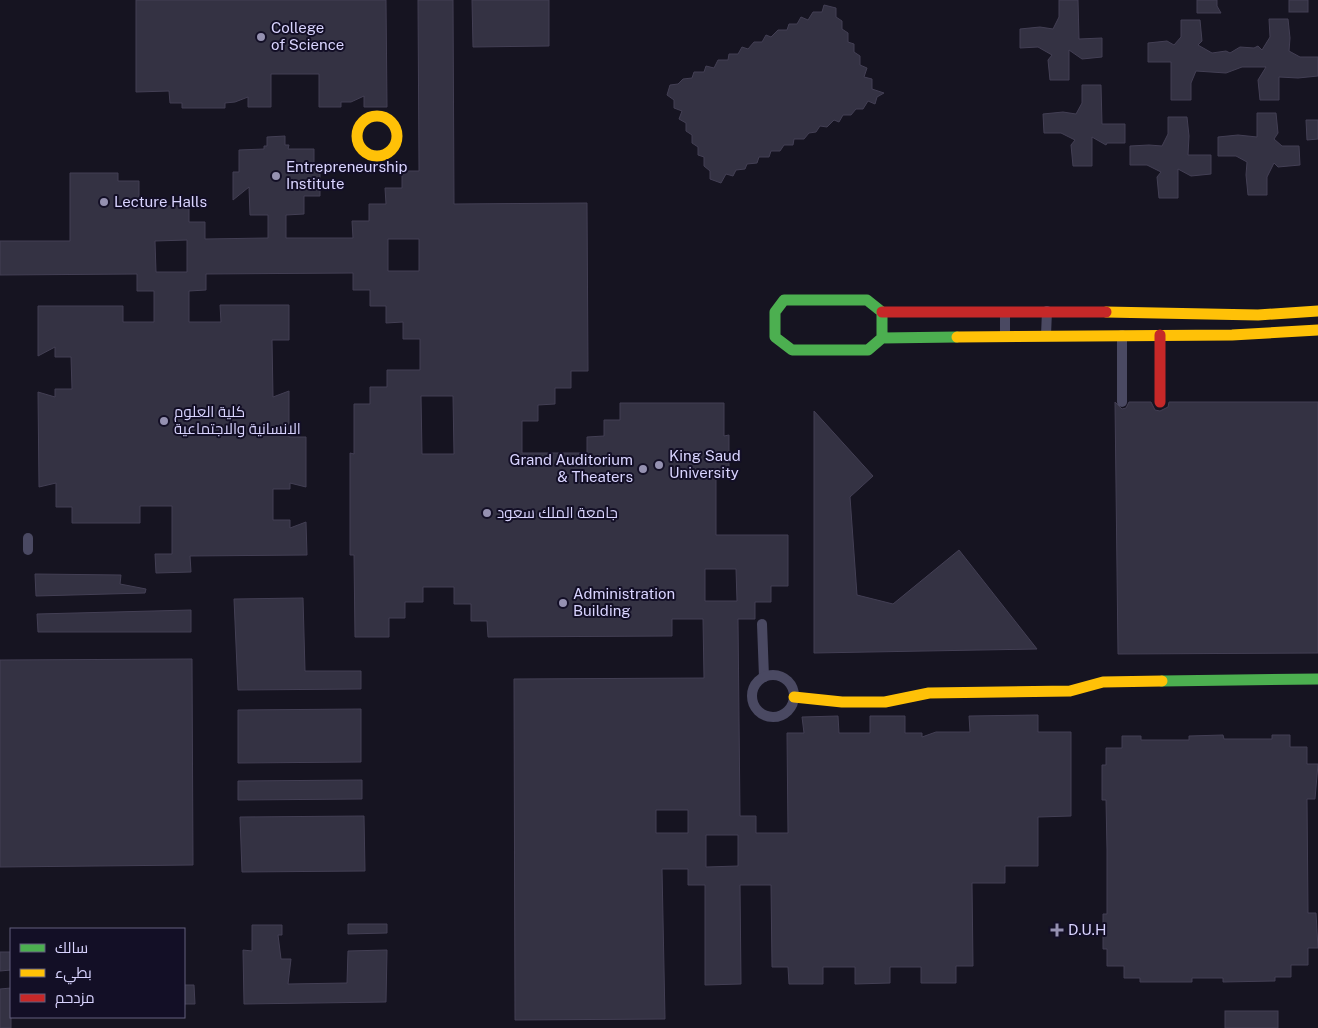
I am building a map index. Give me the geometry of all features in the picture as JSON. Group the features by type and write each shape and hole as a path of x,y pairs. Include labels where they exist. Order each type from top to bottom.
{"street":[{"path":"1318,311 1258,315 1047,311 882,312 867,300 784,300 775,312 774,324 775,337 792,350 868,350 882,338 1005,335 1232,335 1318,330"},
{"path":"1046,335 1047,311"},
{"path":"882,312 882,338"},
{"path":"1005,312 1005,335"},
{"path":"1122,335 1122,402"},
{"path":"1160,335 1160,402"},
{"path":"28,538 28,550"},
{"path":"762,624 764,677"},
{"path":"771,675 785,678 793,690 794,697 788,709 777,716 770,716 759,711 754,706 752,693 754,686 764,677 771,675"},
{"path":"794,697 842,702 885,702 929,693 1057,692 1103,682 1318,679"}],"building":[{"name":"College of Science","path":"136,0 386,0 387,107 364,107 364,96 351,102 341,102 341,107 319,107 319,74 271,74 271,107 248,107 248,97 235,102 225,103 225,108 182,108 182,103 170,103 169,91 136,92"},
{"path":"418,0 453,0 454,204 587,203 588,371 571,371 571,388 555,388 555,404 538,405 538,421 522,421 522,453 587,453 587,437 604,436 604,420 620,420 620,403 724,403 724,436 729,435 729,469 716,469 716,535 788,535 788,586 771,586 771,602 755,602 755,619 738,619 740,816 756,816 756,833 788,833 787,733 804,733 802,717 838,716 839,733 870,733 870,716 905,716 905,733 922,733 922,737 936,732 970,732 969,716 1038,715 1038,732 1071,732 1071,816 1038,817 1038,866 1005,866 1005,883 972,883 973,966 956,966 956,983 921,983 921,967 890,967 890,983 855,984 855,967 823,967 823,984 789,984 788,967 772,967 771,885 740,885 741,984 705,985 705,885 688,885 688,869 662,869 665,1019 515,1020 514,679 704,678 703,619 672,619 672,636 488,637 487,621 471,621 471,604 454,604 454,587 423,587 423,602 405,602 405,618 389,618 389,637 355,637 354,555 350,555 350,453 354,454 354,404 370,404 370,387 387,387 387,370 420,370 420,339 403,339 403,322 386,323 386,306 370,306 370,290 353,290 353,273 206,274 206,290 189,291 189,322 221,322 220,305 289,305 289,340 272,340 273,397 289,391 289,437 306,437 306,487 290,483 290,489 273,489 273,520 290,520 290,528 306,522 307,555 190,556 191,572 156,573 155,554 172,554 172,506 140,506 140,523 72,523 72,507 56,507 56,483 39,487 38,392 55,397 55,389 72,389 71,357 55,357 55,347 38,356 38,306 123,306 123,322 154,322 154,291 137,291 137,274 0,275 0,241 70,241 70,173 118,173 118,181 139,181 139,206 189,206 189,222 205,222 205,239 268,238 268,215 250,215 249,187 233,200 233,172 239,172 239,150 264,149 264,146 267,146 267,137 285,136 285,145 289,145 288,149 314,149 314,172 320,171 320,196 304,196 304,214 286,215 286,238 353,238 352,221 369,221 369,204 386,204 385,188 402,188 402,171 419,171","holes":["388,239 419,239 419,271 388,271","187,240 187,272 156,272 155,241","421,396 453,396 454,454 422,454","705,569 736,569 737,601 705,601","656,810 688,810 688,833 656,833","706,835 738,835 738,866 706,867"]},
{"path":"472,0 549,0 549,46 473,47"},
{"path":"1059,0 1078,0 1079,39 1102,38 1102,57 1082,59 1069,50 1069,80 1050,80 1048,60 1052,55 1038,47 1020,48 1020,29 1040,27 1053,29 1059,17"},
{"path":"1197,0 1217,0 1217,6 1221,13 1197,13"},
{"path":"1289,0 1308,0 1308,12 1289,12"},
{"path":"824,5 836,8 836,17 842,21 842,29 848,33 848,42 854,44 854,52 860,56 860,65 867,68 864,77 872,79 872,89 884,93 877,97 875,104 868,101 863,109 856,109 851,115 843,115 839,122 834,120 827,127 820,126 816,132 809,133 804,139 794,139 793,145 784,145 780,151 771,151 769,157 759,157 757,163 747,164 745,169 736,170 733,176 726,174 721,183 710,179 710,171 704,166 704,157 698,155 698,147 692,143 692,135 686,131 686,123 679,119 682,111 674,108 674,100 667,95 670,85 678,84 683,79 692,78 694,72 704,72 706,66 714,68 718,60 728,60 729,54 738,54 742,47 748,49 754,42 762,42 766,35 771,37 778,30 787,30 789,24 797,24 801,17 808,20 813,12 822,12"},
{"path":"1269,19 1288,19 1289,51 1300,57 1318,57 1318,76 1279,77 1279,100 1260,100 1258,80 1266,67 1242,67 1226,73 1196,71 1191,83 1191,100 1171,100 1171,62 1148,62 1148,43 1167,41 1174,45 1181,37 1181,20 1200,20 1202,41 1198,45 1212,53 1226,51 1230,53 1240,47 1254,48 1258,46 1262,50 1270,37"},
{"path":"1082,85 1101,85 1102,124 1125,124 1125,143 1107,143 1106,145 1092,137 1092,166 1073,166 1071,145 1075,140 1061,133 1044,133 1043,114 1063,112 1076,114 1082,103"},
{"path":"1257,113 1276,113 1278,133 1274,139 1282,146 1299,146 1300,165 1278,167 1274,163 1267,177 1267,195 1248,195 1247,162 1236,156 1218,156 1218,137 1238,135 1257,137"},
{"path":"1168,117 1187,117 1188,155 1211,155 1211,174 1191,176 1178,169 1178,198 1159,198 1157,177 1161,172 1147,165 1130,165 1130,146 1162,146 1168,134"},
{"path":"1306,120 1318,120 1318,139 1307,140"},
{"path":"1115,402 1122,409 1126,408 1129,402 1151,402 1155,410 1160,411 1168,407 1169,402 1318,402 1318,653 1118,654"},
{"path":"814,411 873,476 850,497 857,595 893,604 959,550 1037,649 814,653"},
{"path":"35,574 121,575 120,584 146,589 145,593 36,596"},
{"path":"303,598 305,671 361,671 361,689 238,690 234,599"},
{"path":"191,610 191,632 38,632 37,614"},
{"path":"192,659 193,865 0,867 0,660"},
{"path":"361,709 361,762 238,763 238,710"},
{"path":"1223,735 1224,739 1272,739 1272,735 1290,735 1290,747 1307,747 1307,764 1318,764 1315,799 1307,799 1308,913 1316,913 1318,948 1308,948 1308,965 1291,965 1291,977 1275,977 1275,981 1223,982 1223,978 1192,978 1192,982 1140,982 1140,978 1124,978 1124,966 1107,966 1107,949 1103,949 1103,914 1107,914 1107,850 1106,800 1102,800 1102,765 1106,765 1106,748 1122,748 1122,736 1141,736 1141,740 1189,740 1189,736"},
{"path":"362,780 362,799 238,800 238,781"},
{"path":"364,816 365,871 242,872 240,817"},
{"path":"348,924 387,924 387,933 348,934"},
{"path":"252,925 282,925 282,935 278,935 281,959 291,959 288,984 347,983 348,951 387,950 386,1002 244,1004 243,950 252,951"},
{"path":"0,952 10,952 10,970 0,971"},
{"path":"185,985 194,985 195,1004 185,1004"},
{"path":"10,988 11,1028 0,1028 0,989"},
{"path":"1225,1011 1278,1011 1278,1028 1225,1028"}],"traffic: fast":[{"path":"882,338 882,312 867,300 784,300 775,312 775,337 792,350 868,350 882,338 957,337"},
{"path":"1162,681 1318,679"}],"traffic: slow":[{"path":"381,116 388,119 394,125 397,136 396,144 388,153 381,156 373,156 366,153 358,144 357,132 360,125 369,117 381,116"},
{"path":"1106,312 1258,315 1318,311"},
{"path":"957,337 1232,335 1318,330"},
{"path":"794,697 842,702 885,702 929,693 1070,691 1103,682 1162,681"}],"traffic: jam":[{"path":"882,312 1106,312"},
{"path":"1160,335 1160,402"}],"place":[{"name":"College of Science","path":"261,37"},
{"name":"Entrepreneurship Institute","path":"276,176"},
{"name":"Lecture Halls","path":"104,202"},
{"name":"كلية العلوم الانسانية والاجتماعية","path":"164,421"},
{"name":"King Saud University","path":"659,465"},
{"name":"Grand Auditorium & Theaters","path":"643,469"},
{"name":"جامعة الملك سعود","path":"487,513"},
{"name":"Administration Building","path":"563,603"},
{"name":"D.U.H","path":"1057,930"}]}
